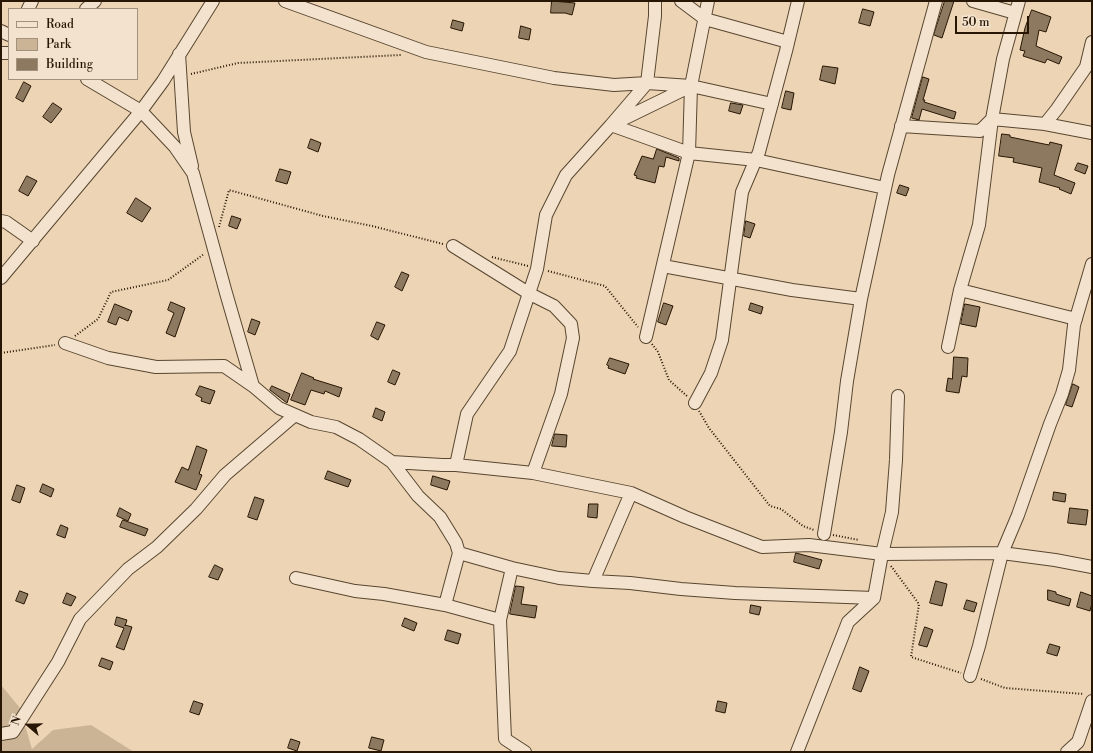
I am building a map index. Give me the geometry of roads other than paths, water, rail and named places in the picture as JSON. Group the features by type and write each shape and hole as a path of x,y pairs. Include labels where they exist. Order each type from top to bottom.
{"street":[{"path":"87,8 95,1"},
{"path":"1,278 141,111 163,81 213,1"},
{"path":"285,1 426,52 554,78 614,85 647,83 691,86 772,104"},
{"path":"456,465 467,414 510,351 537,269 546,215 566,175 647,83 656,16 655,1"},
{"path":"681,1 705,20 788,42"},
{"path":"646,337 689,153 691,86 708,1"},
{"path":"695,403 711,373 722,340 742,192 759,152 798,1"},
{"path":"824,534 861,299 885,188 936,1"},
{"path":"973,1 1015,13"},
{"path":"948,347 960,290 979,225 992,120 1004,59 1019,1"},
{"path":"1045,124 1089,72 1092,42"},
{"path":"179,54 184,132 226,293 253,386"},
{"path":"89,80 141,111 175,146 194,173"},
{"path":"610,125 691,86"},
{"path":"901,126 980,131 992,120 1045,124 1092,133"},
{"path":"610,125 689,153 756,160 885,188"},
{"path":"1,221 6,222 33,241"},
{"path":"453,246 530,294 554,306 571,324 573,338 561,394 534,473"},
{"path":"970,676 980,646 1002,553 1018,516 1062,394 1069,370 1076,319 1090,280 1092,264"},
{"path":"663,266 792,290 861,299"},
{"path":"960,290 1076,319"},
{"path":"65,343 108,358 156,367 224,366 253,386 279,408 311,422 336,427 359,439 392,462 418,496 440,517 456,543 459,553 445,605"},
{"path":"796,752 848,622 874,598 892,512 896,460 898,396"},
{"path":"1,734 13,732 58,662 80,619 128,569 158,547 196,509 225,475 295,415"},
{"path":"392,462 456,465 534,473 631,493 685,517 762,547 809,545 882,554 1002,553 1055,560 1092,567"},
{"path":"593,581 631,493"},
{"path":"459,553 512,568 559,578 735,593 874,598"},
{"path":"512,568 500,620 505,739 525,752"},
{"path":"296,578 355,591 384,594 445,605 500,620"},
{"path":"1067,752 1078,742 1092,701"}]}
